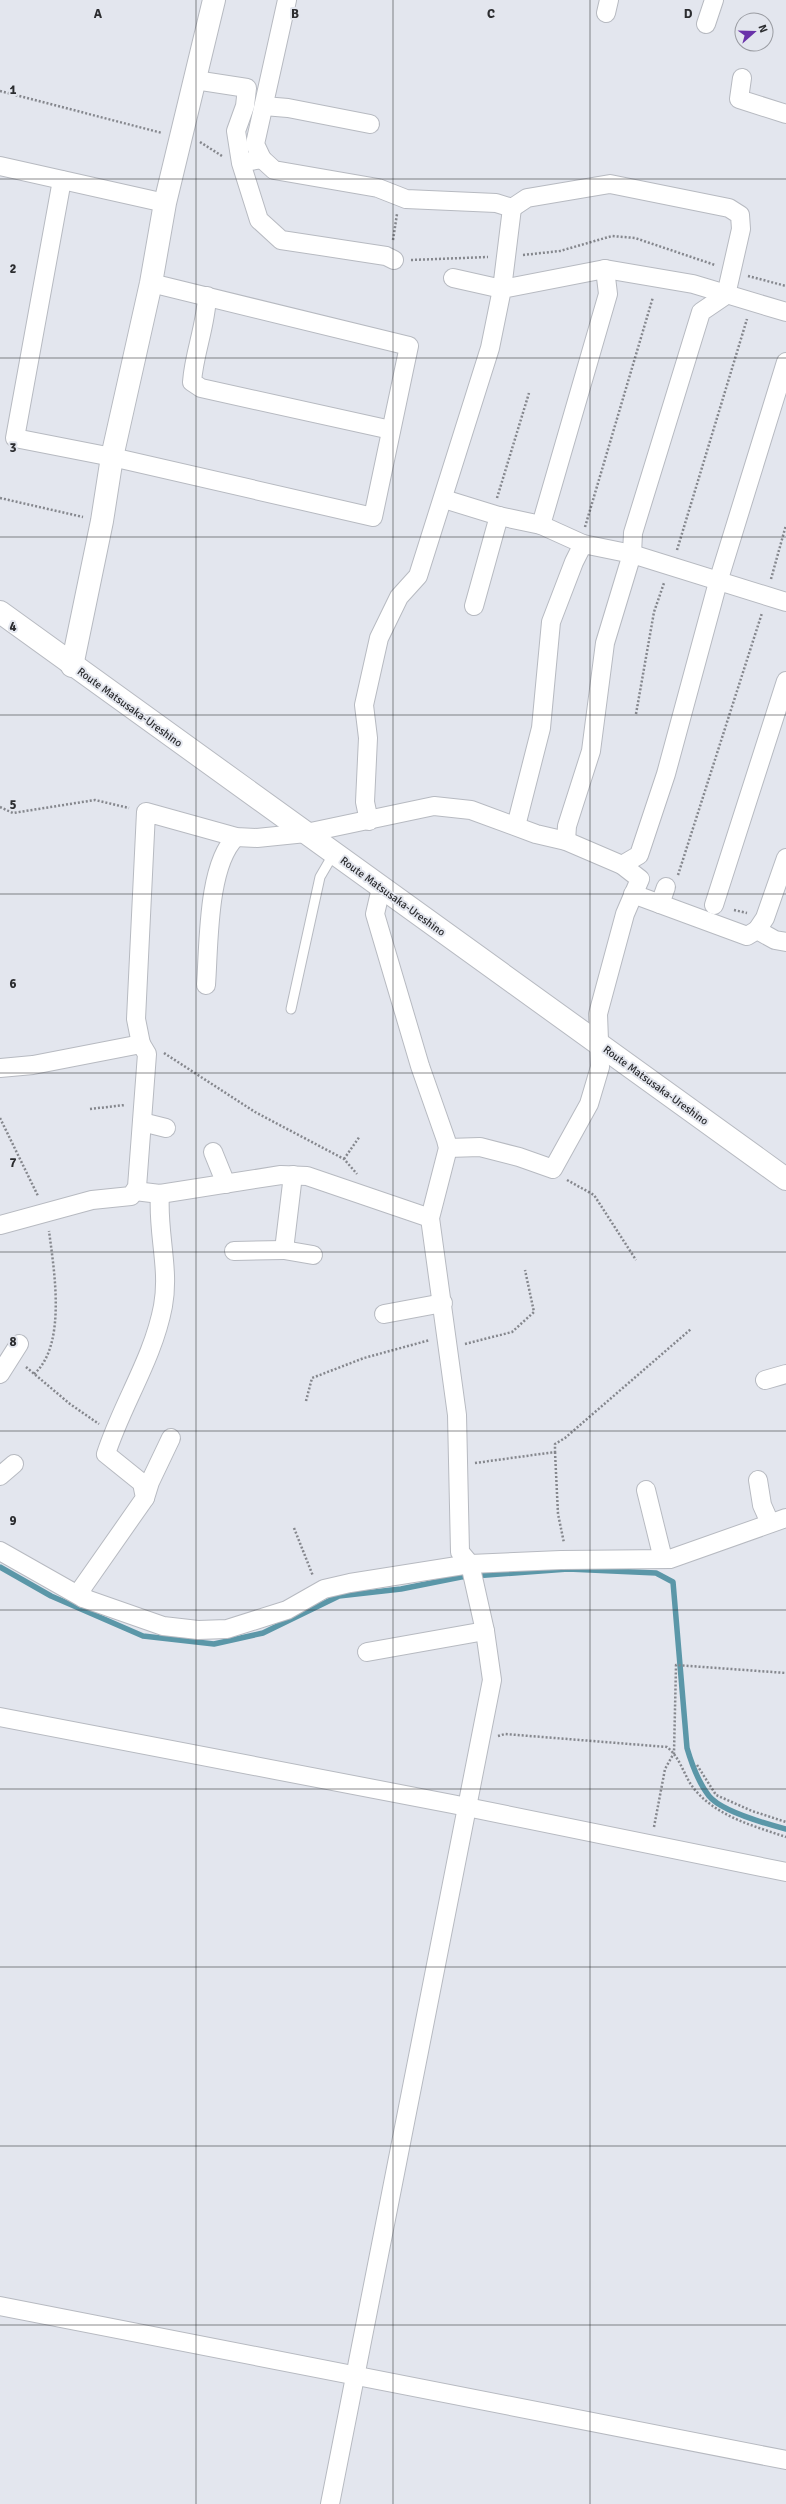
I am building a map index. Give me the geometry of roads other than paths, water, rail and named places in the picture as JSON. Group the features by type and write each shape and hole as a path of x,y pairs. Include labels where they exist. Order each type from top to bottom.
{"main road":[{"path":"72,666 102,521 112,457 152,283 165,203 214,0"},
{"name":"Route Matsusaka-Ureshino","path":"0,612 72,666 786,1179"}],"street":[{"path":"286,0 255,144 262,159 274,170 378,188 406,199 496,203 512,208"},
{"path":"706,24 714,0"},
{"path":"742,78 739,99 786,114"},
{"path":"195,80 218,82 247,88 245,106 236,131 241,163 259,220 280,240 386,256 394,260"},
{"path":"264,106 288,108 370,124"},
{"path":"241,163 262,159"},
{"path":"0,166 165,203"},
{"path":"62,180 15,438 112,457 373,517 409,346 152,283"},
{"path":"369,821 365,802 368,738 364,705 379,638 399,597 418,576 444,499 490,348 502,289 512,208 527,198 610,184 729,208 740,214 741,229 726,295 701,312 633,533 632,554 605,643 591,751 567,826 566,841"},
{"path":"541,525 608,294 605,269"},
{"path":"453,278 502,289 605,269 694,284 726,295 786,312"},
{"path":"207,296 206,312 193,368 192,382 201,388 391,430"},
{"path":"622,866 639,855 666,774 718,582 786,362"},
{"path":"444,499 499,516 541,525 583,544 632,554 786,602"},
{"path":"474,606 499,516"},
{"path":"516,826 541,728 551,622 574,562 583,544"},
{"path":"714,905 786,680"},
{"path":"0,1225 92,1200 131,1196 137,1187 147,1054 140,1044 136,1019 146,812 236,837 257,838 306,833 369,821 434,806 471,810 516,826 566,841 622,866 640,879 625,914 598,1014 600,1067 589,1104 553,1169 519,1156 480,1147 448,1148"},
{"path":"206,985 214,882 227,845 236,837"},
{"path":"633,894 747,936 757,930 765,918 786,858"},
{"path":"660,904 666,887"},
{"path":"330,2504 492,1680 485,1631 470,1564 460,1552 458,1415 430,1218 448,1148 375,914 381,888"},
{"path":"757,930 775,940 786,942"},
{"path":"0,1068 33,1065 140,1044"},
{"path":"142,1114 166,1128"},
{"path":"213,1152 226,1184"},
{"path":"135,1191 160,1194 281,1175 307,1176 376,1201 430,1218"},
{"path":"284,1250 293,1176"},
{"path":"145,1498 142,1483 106,1454 112,1433 146,1362 163,1306 164,1260 159,1206 160,1194"},
{"path":"234,1251 284,1250 313,1255"},
{"path":"384,1314 443,1303"},
{"path":"0,1374 16,1350"},
{"path":"766,1380 786,1374"},
{"path":"83,1598 82,1588 145,1498 150,1482 171,1438"},
{"path":"0,1476 14,1464"},
{"path":"0,1551 83,1598 164,1626 198,1630 227,1630 288,1610 319,1592 350,1583 470,1564 565,1560 663,1559 778,1521 762,1505 758,1480"},
{"path":"646,1490 663,1559"},
{"path":"367,1652 485,1631"},
{"path":"0,1717 786,1872"},
{"path":"0,2306 786,2460"}],"lane":[{"path":"291,1009 320,877 334,853"}],"waterway":[{"path":"0,1567 51,1596 143,1636 214,1644 263,1633 339,1596 401,1589 461,1577 568,1569 656,1573 673,1582 687,1748 693,1767 705,1791 715,1802 734,1812 745,1817 786,1829"}]}
